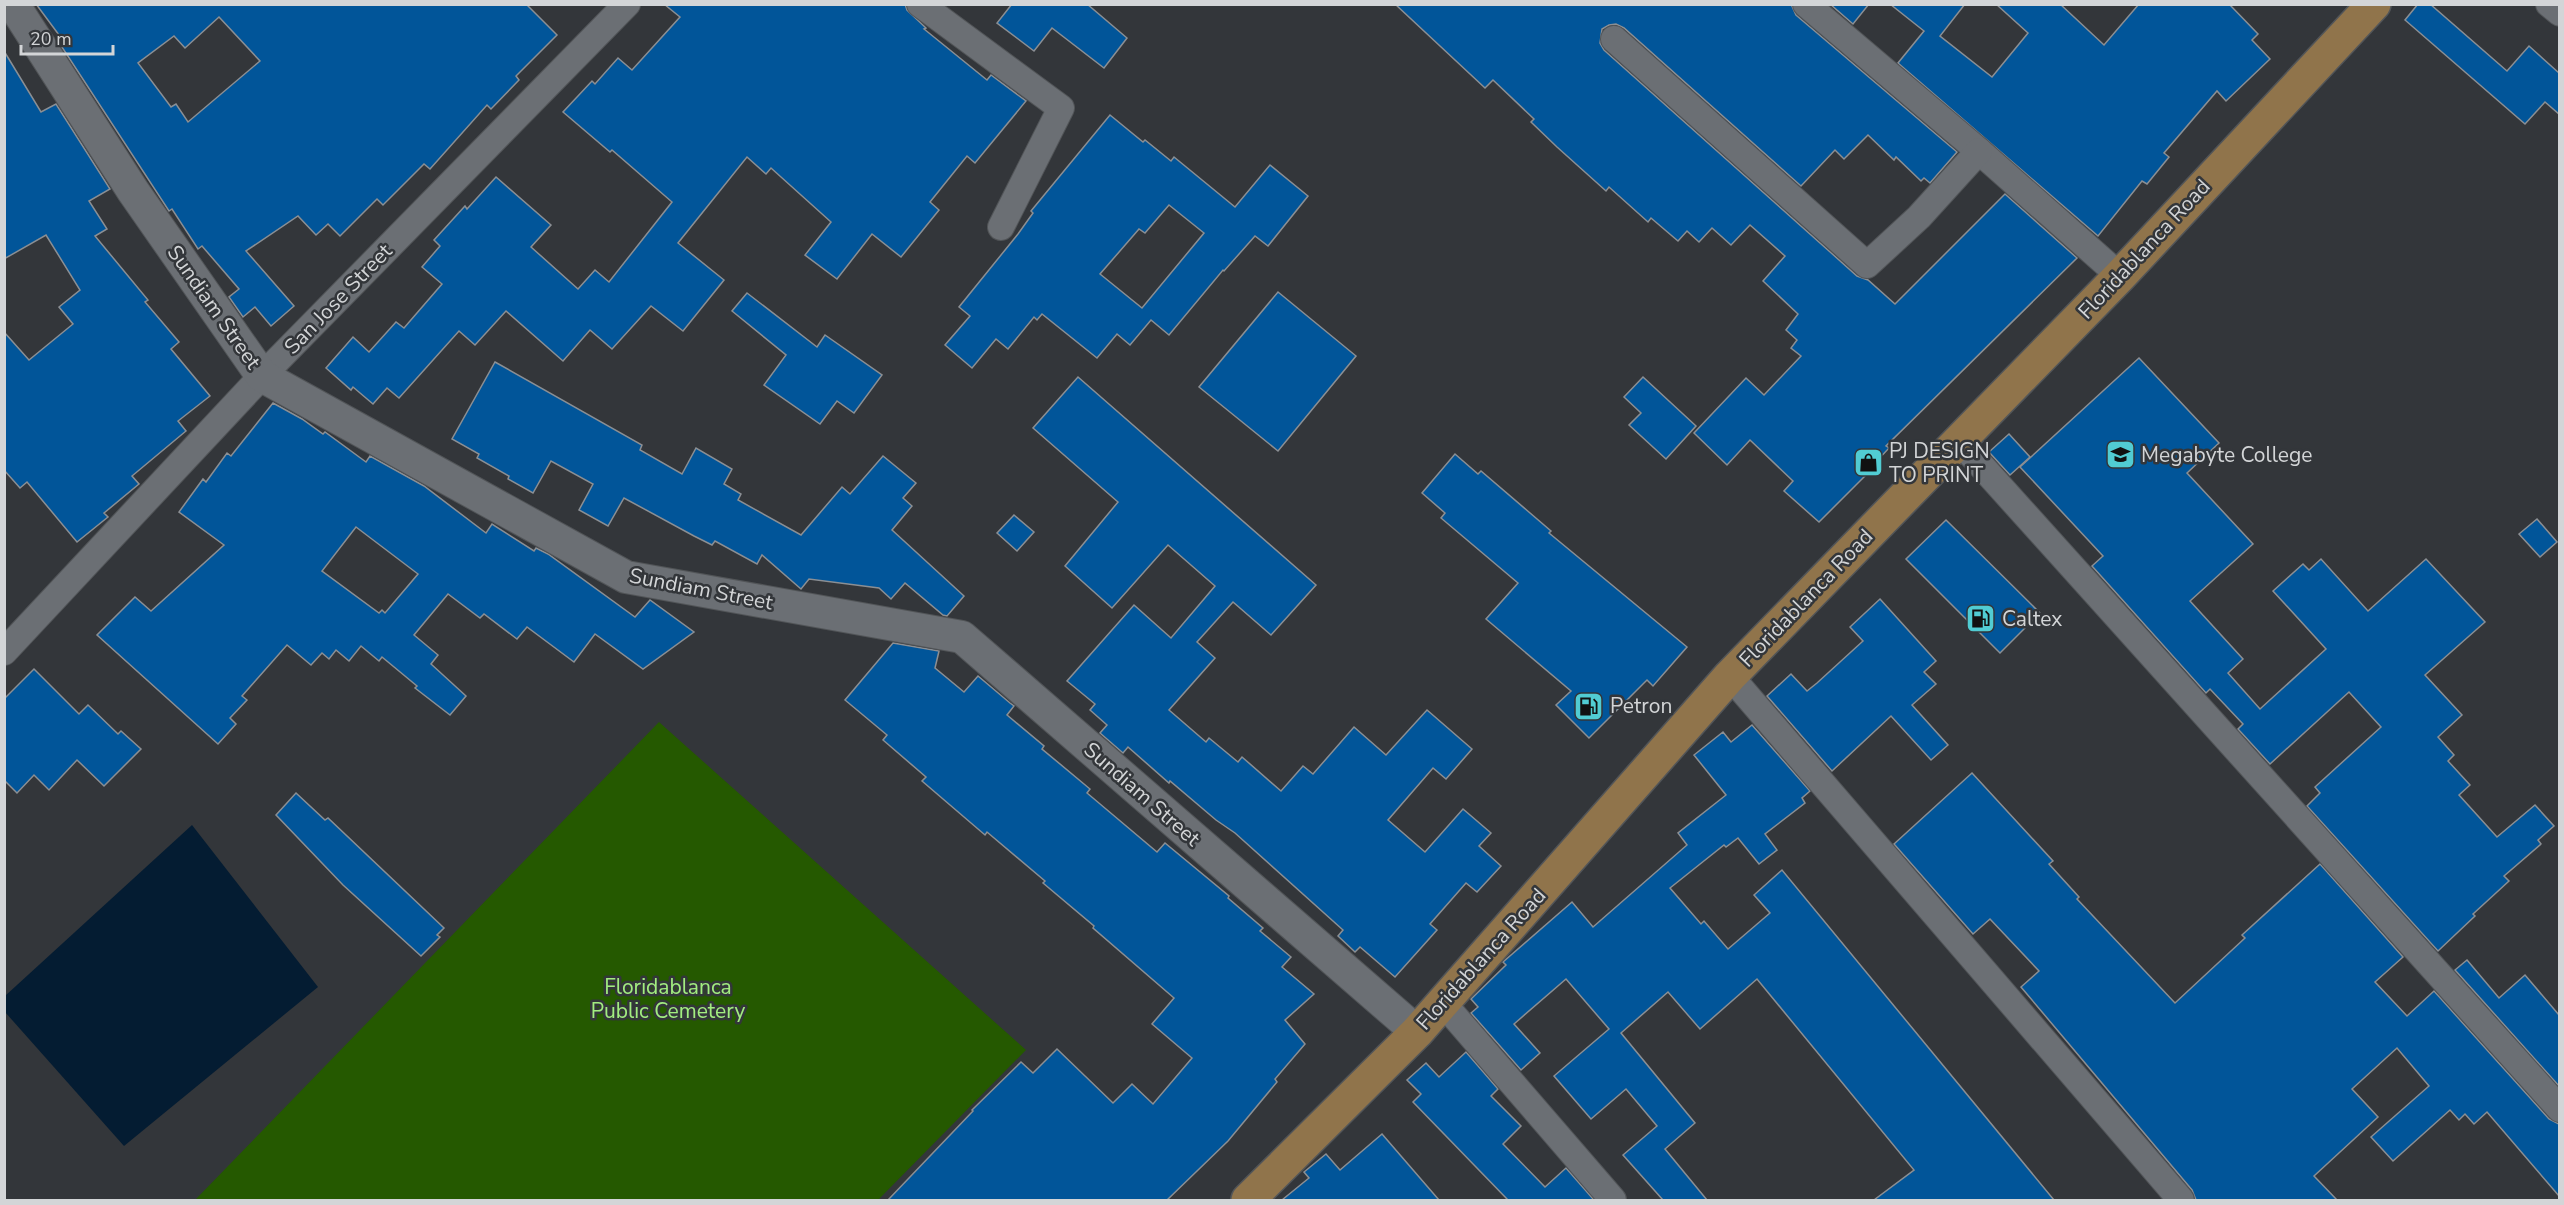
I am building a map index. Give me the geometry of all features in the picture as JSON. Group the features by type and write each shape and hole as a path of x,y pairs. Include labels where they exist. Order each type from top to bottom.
{"main road":[{"name":"Floridablanca Road","path":"1248,1200 1443,1004 1730,675 2120,276 2374,4"}],"street":[{"name":"Sundiam Street","path":"13,4 133,191 262,376 626,577 962,637 1416,1032"},
{"name":"San Jose Street","path":"4,652 262,376 627,4"},
{"path":"920,4 1061,108 1001,227"},
{"path":"1806,4 1979,151 2120,276"},
{"path":"2549,4 2559,13"},
{"path":"1614,39 1866,265 1919,218 1979,151"},
{"path":"1959,441 2559,1109"},
{"path":"1730,675 2181,1200"},
{"path":"1443,1004 1613,1200"}],"green space":[{"name":"Floridablanca Public Cemetery","path":"659,722 1026,1050 878,1200 195,1200"}],"water":[{"path":"192,825 318,987 124,1146 5,1012 5,996"}],"building":[{"path":"36,4 526,4 557,35 516,76 519,80 491,109 487,105 430,169 424,164 383,205 377,199 340,236 328,224 316,235 298,216 246,251 294,306 271,326 255,307 243,317 229,297 239,289 202,246 198,249 172,209 169,211 58,41 62,39","holes":["219,17 260,61 188,122 176,104 171,107 138,63 174,36 185,48"]},
{"path":"664,4 905,4 907,10 926,28 924,29 987,80 991,75 1026,101 975,163 967,156 930,202 939,210 901,257 872,234 837,279 805,255 831,222 771,168 766,174 747,157 678,243 724,280 683,331 651,306 612,349 590,330 563,361 506,311 475,345 459,331 399,398 387,388 373,404 353,387 351,390 326,368 353,337 369,352 396,322 404,328 442,284 422,267 440,246 434,240 496,177 551,225 531,247 578,289 595,270 609,282 672,202 612,150 610,152 563,112 592,81 595,84 618,58 632,70 680,17"},
{"path":"1012,4 1087,4 1127,38 1104,68 1052,28 1034,51 997,23"},
{"path":"1395,4 1791,4 1796,15 1957,152 1930,183 1924,178 1921,181 1896,157 1894,160 1868,135 1844,159 1835,150 1801,186 1624,28 1616,24 1602,29 1600,43 1604,50 1857,276 1868,280 1895,304 2005,194 2077,258 1886,446 1889,448 1876,462 1878,463 1819,522 1784,491 1793,481 1750,440 1727,465 1694,433 1746,378 1764,395 1801,356 1791,348 1797,340 1786,330 1798,314 1763,281 1785,256 1750,225 1731,245 1712,228 1699,242 1687,231 1678,241 1651,218 1648,222 1609,187 1606,191 1557,147 1531,122 1534,119 1493,80 1485,88"},
{"path":"1830,4 1869,4 1853,24"},
{"path":"1890,4 1965,4 1940,36 1992,77 2028,33 1996,4 2060,4 2104,45 2139,4 2229,4 2258,34 2252,40 2270,59 2226,101 2217,91 2164,153 2169,157 2147,184 2142,181 2098,236 1898,63 1924,31"},
{"path":"2418,4 2430,4 2507,71 2529,46 2559,73 2559,114 2545,102 2525,124 2405,20"},
{"path":"4,51 41,112 56,104 110,189 89,201 107,229 95,236 148,300 145,302 179,342 171,349 210,396 178,421 186,431 132,476 139,484 104,513 108,517 77,542 27,482 20,488 4,470 4,332 29,360 73,324 59,307 80,290 46,235 4,259"},
{"path":"1110,115 1171,161 1174,157 1235,207 1270,165 1308,196 1268,246 1255,236 1223,270 1169,335 1151,320 1130,345 1117,334 1097,358 1042,314 1037,320 1034,317 1008,349 996,339 972,368 945,345 970,316 959,307 1018,234 1033,213 1031,211","holes":["1169,205 1204,233 1142,308 1100,274 1139,229 1145,233"]},
{"path":"1278,292 1356,356 1278,451 1199,387"},
{"path":"747,293 817,347 825,335 882,375 854,413 837,401 820,424 764,385 786,355 732,311"},
{"path":"2139,358 2219,443 2187,473 2253,544 2190,601 2243,659 2228,673 2260,709 2326,649 2273,591 2303,564 2309,570 2321,559 2368,611 2426,559 2485,622 2425,675 2462,715 2438,737 2454,755 2448,761 2470,785 2459,795 2497,837 2535,805 2554,826 2538,840 2541,844 2504,876 2509,881 2438,951 2307,806 2320,793 2315,787 2381,727 2349,692 2270,764 2238,729 2243,724 2210,689 2206,693 2092,566 2103,556 2020,467"},
{"path":"495,362 642,445 640,450 682,474 696,448 732,469 724,484 741,494 738,500 801,535 842,487 850,494 883,456 916,483 903,498 912,506 892,530 964,596 947,616 905,583 891,599 879,588 809,579 801,589 762,555 757,564 715,541 712,545 624,498 608,526 579,510 593,484 551,461 533,493 477,458 479,454 452,439"},
{"path":"1078,377 1316,585 1271,635 1233,602 1197,642 1215,658 1169,710 1206,742 1209,738 1238,762 1242,757 1281,791 1303,766 1313,774 1354,727 1386,755 1427,710 1472,749 1446,779 1433,768 1388,820 1425,852 1463,809 1491,833 1479,846 1501,866 1477,892 1466,883 1430,924 1437,930 1395,977 1360,947 1355,952 1338,936 1343,930 1235,833 1170,781 1169,783 1128,747 1123,753 1100,733 1107,725 1090,710 1095,704 1067,681 1134,605 1171,638 1215,586 1168,545 1112,608 1065,566 1118,502 1033,428"},
{"path":"1643,377 1696,426 1666,459 1629,425 1641,413 1624,397"},
{"path":"273,403 323,434 325,432 366,462 370,456 424,486 486,533 492,524 534,551 536,548 548,554 635,617 650,600 694,632 643,669 595,634 574,662 527,627 517,639 484,614 480,618 448,594 414,635 438,655 431,664 466,696 450,715 415,688 417,686 382,657 379,661 361,646 349,661 336,650 329,659 322,653 311,665 287,645 242,696 247,700 230,718 236,724 218,744 97,635 135,597 151,611 224,545 179,512 203,479 206,482 227,453 231,456","holes":["356,527 418,574 385,613 382,610 379,613 322,571"]},
{"path":"2009,434 2030,457 2010,475 1989,452"},
{"path":"1455,454 1478,474 1481,471 1551,531 1549,533 1687,647 1653,686 1647,680 1589,738 1556,705 1571,691 1486,619 1518,583 1441,518 1445,513 1422,493"},
{"path":"1014,515 1034,532 1017,551 997,533"},
{"path":"2537,519 2557,542 2540,557 2519,534"},
{"path":"1946,520 2040,613 2000,653 1906,559"},
{"path":"1880,599 1936,661 1924,672 1936,684 1912,705 1948,745 1931,760 1891,716 1832,771 1767,696 1791,674 1807,691 1817,683 1863,641 1850,627"},
{"path":"893,643 939,651 935,668 964,692 978,676 1014,706 1007,715 1044,746 1042,749 1090,789 1087,793 1157,852 1165,843 1229,896 1228,898 1263,928 1260,931 1291,957 1282,967 1314,994 1285,1020 1305,1044 1228,1141 1167,1200 888,1200 972,1110 1021,1062 1033,1073 1057,1049 1113,1103 1132,1084 1153,1104 1192,1058 1152,1024 1174,998 1043,883 1045,881 987,832 985,835 922,781 926,777 883,740 887,735 845,700"},
{"path":"34,669 79,714 88,705 118,734 121,731 141,749 104,786 77,760 49,790 34,775 17,793 4,780 4,699"},
{"path":"1752,725 1810,791 1802,798 1805,803 1765,834 1777,850 1759,864 1738,838 1726,847 1724,845 1670,888 1701,924 1704,921 1728,949 1770,913 1754,895 1782,870 2054,1200 1874,1200 1914,1170 1757,979 1700,1029 1668,992 1621,1033 1695,1123 1665,1149 1707,1200 1663,1200 1623,1155 1657,1126 1626,1089 1591,1119 1554,1076 1609,1029 1566,979 1514,1024 1540,1053 1521,1070 1471,1013 1478,1007 1471,999 1506,965 1503,962 1572,902 1593,927 1687,845 1678,833 1726,795 1694,755 1723,732 1731,742"},
{"path":"1972,773 2053,861 2049,864 2079,897 2077,899 2175,1003 2245,938 2242,935 2320,864 2403,957 2375,982 2407,1016 2434,991 2549,1119 2559,1124 2559,1196 2487,1112 2474,1124 2465,1114 2459,1120 2450,1110 2393,1161 2371,1137 2429,1086 2397,1048 2352,1089 2378,1117 2314,1176 2337,1200 2196,1200 2192,1190 2021,987 2039,971 1990,919 1973,934 1894,844"},
{"path":"296,793 325,820 328,818 444,928 437,935 440,937 421,956 343,885 276,815"},
{"path":"2467,960 2499,998 2525,975 2559,1015 2559,1086 2455,970"},
{"path":"1466,1052 1498,1089 1491,1096 1521,1126 1503,1144 1545,1187 1566,1168 1594,1200 1508,1200 1413,1102 1421,1094 1407,1080 1426,1063 1439,1077"},
{"path":"1382,1134 1439,1200 1282,1200 1309,1178 1304,1172 1326,1154 1340,1170"}],"place":[{"name":"Megabyte College","path":"2120,455"},
{"name":"PJ DESIGN TO PRINT","path":"1868,463"},
{"name":"Caltex","path":"1981,619"},
{"name":"Petron","path":"1589,706"}]}
